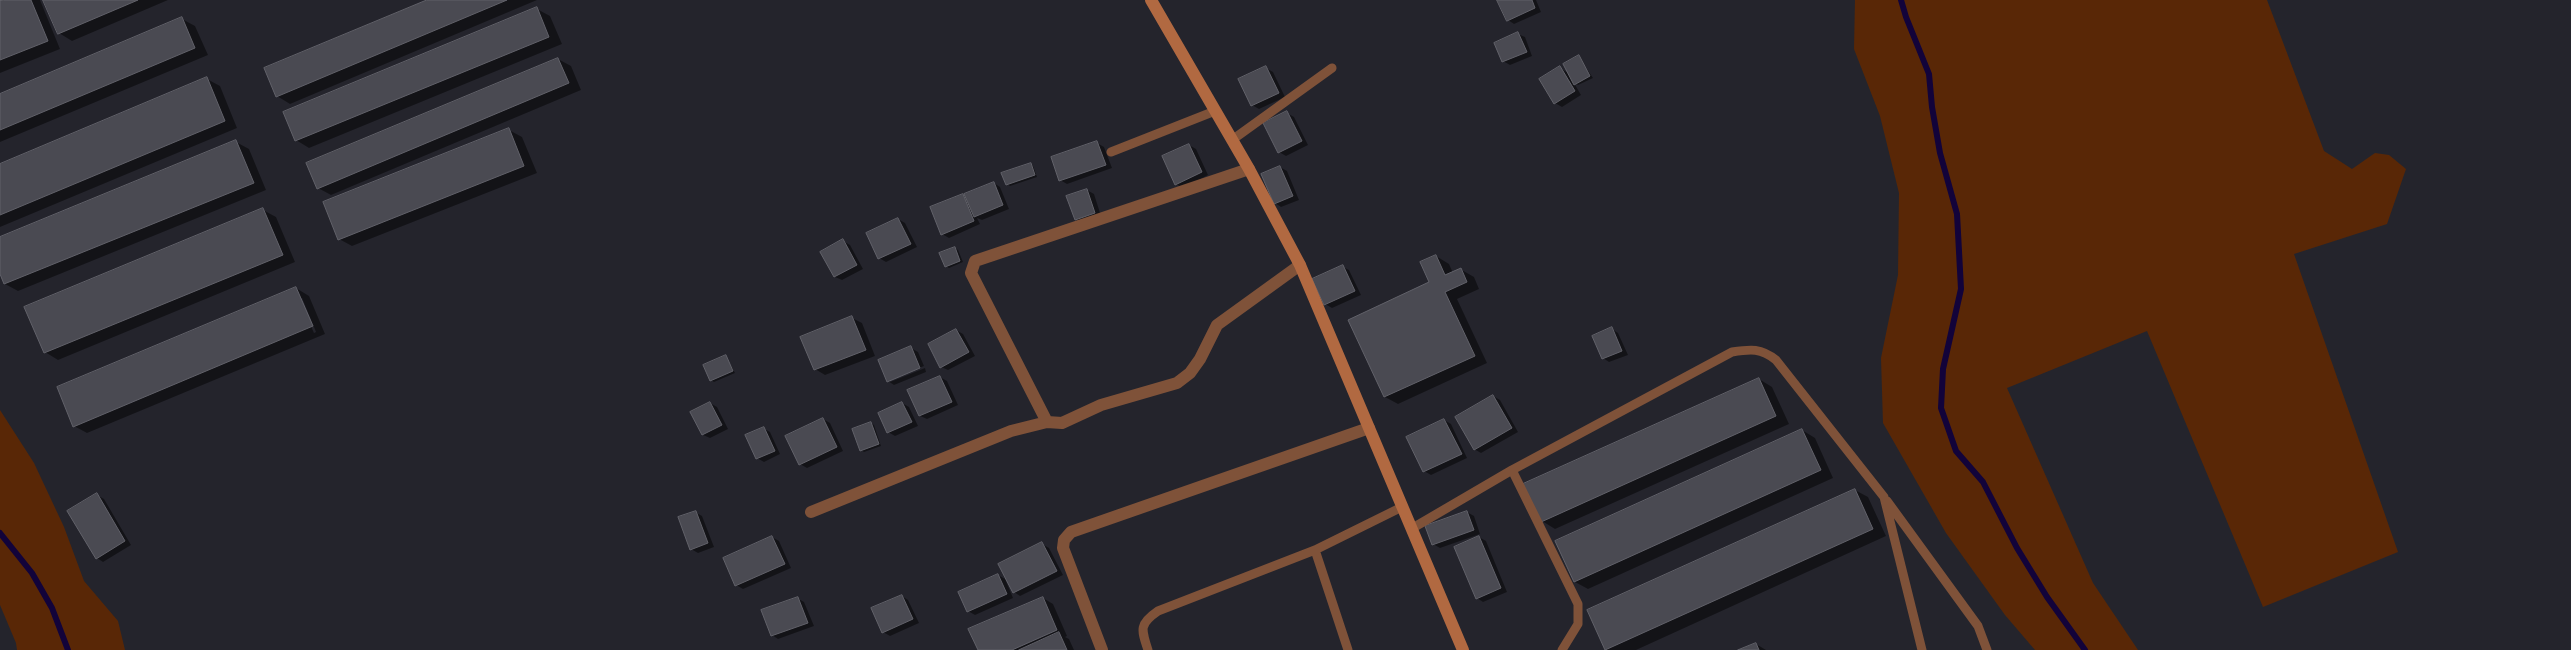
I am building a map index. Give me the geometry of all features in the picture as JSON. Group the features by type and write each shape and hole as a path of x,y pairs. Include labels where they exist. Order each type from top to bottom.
{"street":[{"path":"1151,0 1249,169 1300,265 1463,650"},
{"path":"1047,422 972,273 975,260 1249,169"},
{"path":"811,512 1011,431 1047,422 1062,423 1101,405 1177,383 1195,366 1217,325 1300,265"},
{"path":"1102,650 1063,548 1064,540 1071,532 1369,428"}],"lane":[{"path":"1232,140 1332,68"},
{"path":"1111,152 1215,111"},
{"path":"1411,529 1512,470 1732,352 1753,348 1766,352 1776,360 1884,497 1978,626 1986,650"},
{"path":"1512,470 1578,604 1578,624 1562,650"},
{"path":"1884,497 1922,650"},
{"path":"1148,650 1142,631 1146,619 1158,611 1316,550 1402,507"},
{"path":"1316,550 1348,650"}],"shaded area":[{"path":"1855,0 2267,0 2324,151 2352,169 2375,153 2389,155 2406,169 2387,224 2294,254 2398,552 2263,607 2147,331 2007,388 2093,583 2138,650 2035,650 2005,615 1946,533 1883,423 1881,358 1898,275 1899,193 1880,116 1854,49"},
{"path":"0,410 34,463 64,527 84,581 118,621 125,650 17,650 16,643 0,605"}],"building":[{"path":"31,0 48,41 0,60 0,1"},
{"path":"43,0 138,0 58,34"},
{"path":"427,0 507,0 276,97 264,68"},
{"path":"1497,0 1532,0 1535,8 1507,21"},
{"path":"537,7 549,37 295,141 283,112"},
{"path":"182,17 195,48 0,130 0,94"},
{"path":"1518,32 1527,52 1502,62 1494,43"},
{"path":"1579,55 1590,76 1574,85 1563,64"},
{"path":"558,58 569,83 317,189 306,163"},
{"path":"1266,66 1279,93 1251,106 1238,79"},
{"path":"1560,66 1575,91 1554,104 1539,79"},
{"path":"207,77 225,121 0,215 0,164"},
{"path":"1287,111 1302,141 1278,153 1263,123"},
{"path":"509,128 524,166 338,240 323,202"},
{"path":"236,140 254,183 4,284 0,274 0,237"},
{"path":"1097,141 1106,165 1059,181 1051,157"},
{"path":"1189,144 1202,172 1175,185 1162,156"},
{"path":"1031,163 1035,175 1006,185 1001,173"},
{"path":"1280,166 1293,196 1274,204 1261,174"},
{"path":"994,182 1003,205 974,217 964,194"},
{"path":"1087,189 1095,213 1075,220 1066,196"},
{"path":"963,194 974,221 941,235 930,207"},
{"path":"263,208 283,255 44,353 24,307"},
{"path":"898,218 911,244 878,259 866,233"},
{"path":"843,239 857,265 834,277 820,252"},
{"path":"955,247 960,261 945,267 939,253"},
{"path":"1436,255 1445,275 1461,268 1467,282 1445,292 1475,356 1384,397 1348,320 1429,282 1420,262"},
{"path":"1343,265 1355,291 1324,305 1312,279"},
{"path":"296,287 313,326 73,427 57,387"},
{"path":"852,316 866,350 814,370 800,337"},
{"path":"1612,327 1622,351 1602,359 1592,336"},
{"path":"956,329 969,352 940,368 928,344"},
{"path":"911,346 920,368 887,382 878,360"},
{"path":"726,355 733,371 710,381 703,365"},
{"path":"940,376 952,402 919,416 907,390"},
{"path":"1759,378 1776,416 1541,522 1523,484"},
{"path":"1493,395 1512,428 1474,450 1455,417"},
{"path":"710,402 722,425 702,435 690,412"},
{"path":"902,402 912,422 887,433 878,413"},
{"path":"823,418 837,447 799,465 785,436"},
{"path":"1444,419 1462,454 1423,472 1406,437"},
{"path":"871,422 879,444 860,451 852,429"},
{"path":"764,427 775,451 756,459 745,435"},
{"path":"1802,429 1821,470 1574,582 1555,541"},
{"path":"1855,489 1873,529 1605,650 1587,610"},
{"path":"97,493 125,541 96,559 67,511"},
{"path":"696,511 708,543 690,550 678,517"},
{"path":"1467,511 1474,530 1432,545 1425,526"},
{"path":"772,536 785,564 735,586 723,558"},
{"path":"1479,536 1501,588 1476,599 1454,547"},
{"path":"1042,542 1057,571 1013,593 998,564"},
{"path":"998,574 1007,594 967,612 958,592"},
{"path":"902,595 913,619 882,633 871,608"},
{"path":"798,597 808,623 771,636 761,610"},
{"path":"1043,597 1057,630 1012,650 978,650 968,629"},
{"path":"1059,632 1067,650 1019,650"},
{"path":"1756,643 1759,650 1738,650"}],"waterway":[{"path":"1901,0 1929,74 1932,107 1940,153 1957,214 1961,289 1943,369 1941,408 1956,451 1983,482 2017,548 2047,597 2085,650"},
{"path":"0,533 32,573 52,608 68,650"}]}
